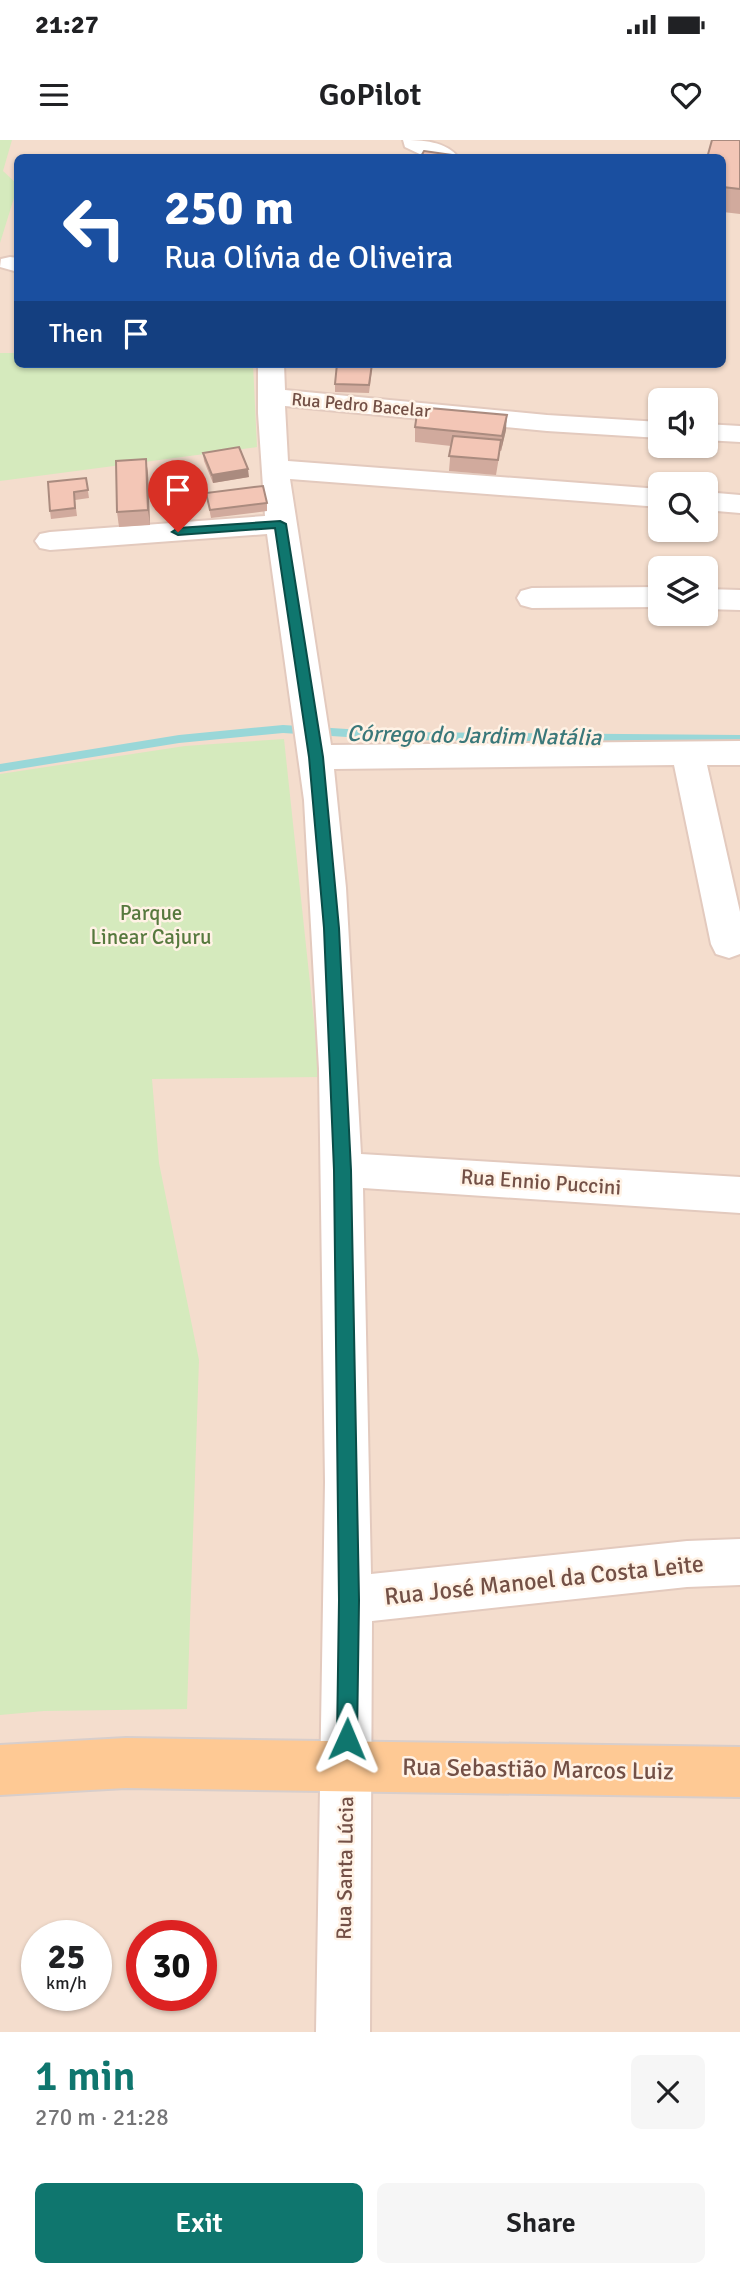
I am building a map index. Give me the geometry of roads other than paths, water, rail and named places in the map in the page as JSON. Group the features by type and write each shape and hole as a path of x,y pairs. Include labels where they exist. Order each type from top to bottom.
{"main road":[{"name":"Rua Sebastião Marcos Luiz","path":"0,1770 126,1763 740,1772"}],"street":[{"path":"392,154 415,141 440,154"},
{"name":"Rua Santa Lúcia","path":"271,368 280,524 313,739 331,928 342,1170 349,1600 343,2032"},
{"name":"Rua Pedro Bacelar","path":"271,397 547,423 648,429"},
{"path":"718,433 740,434"},
{"path":"276,469 648,497"},
{"path":"718,502 740,504"},
{"path":"50,541 280,524"},
{"path":"532,598 648,597"},
{"path":"718,599 740,600"},
{"path":"313,739 740,753"},
{"path":"688,752 729,944"},
{"name":"Rua Ennio Puccini","path":"342,1170 740,1195"},
{"name":"Rua José Manoel da Costa Leite","path":"349,1600 687,1564 740,1562"}],"waterway":[{"name":"Córrego do Jardim Natália","path":"0,768 179,739 283,729 395,736 740,739"}],"park label":[{"name":"Parque Linear Cajuru","path":"151,925"}]}
